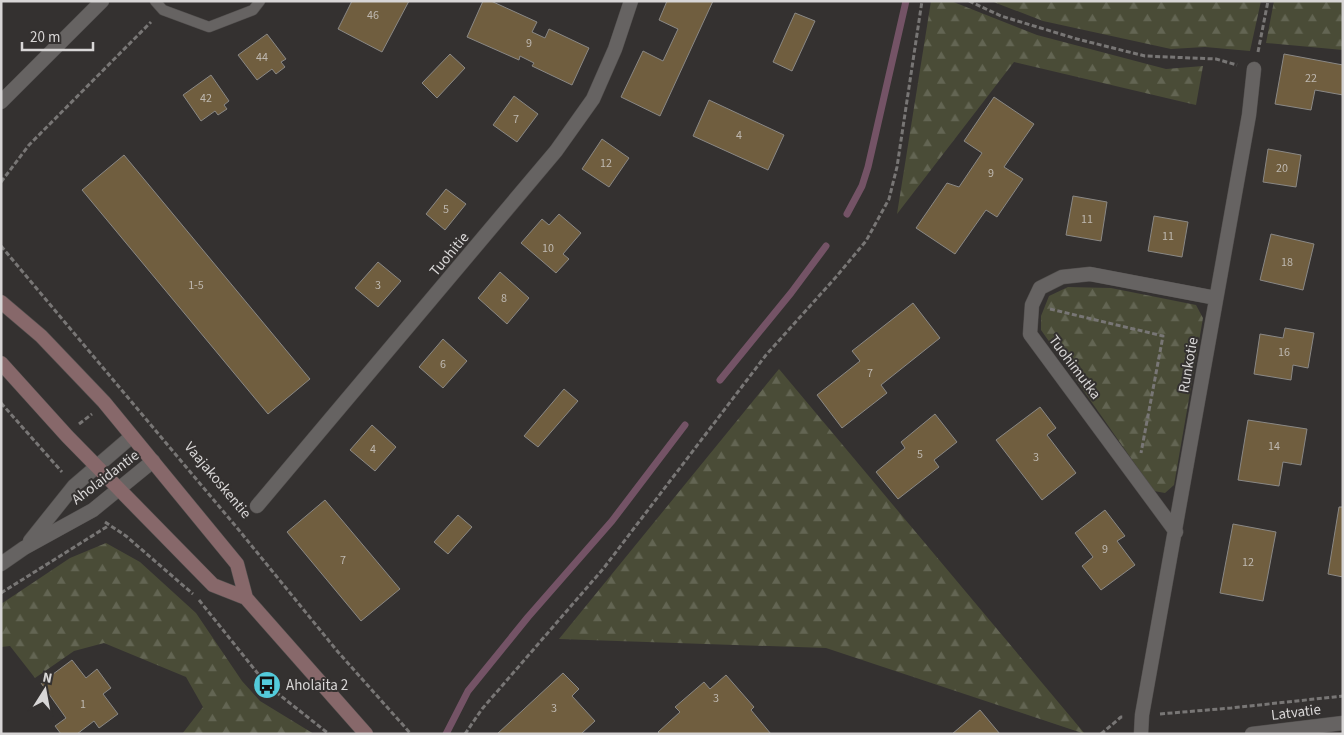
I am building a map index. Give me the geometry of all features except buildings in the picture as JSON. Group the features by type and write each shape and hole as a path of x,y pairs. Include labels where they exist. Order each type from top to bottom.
{"main road":[{"path":"1,302 40,336 104,402 237,564 246,598 366,734"},
{"path":"1,363 66,436 213,585 246,598"}],"street":[{"path":"1,102 102,1"},
{"name":"Tuohitie","path":"257,506 556,151 592,99 615,49 631,1"},
{"name":"Runkotie","path":"1141,734 1142,715 1249,115 1254,69"},
{"path":"1032,305 1040,288 1062,277 1090,274 1216,298"},
{"name":"Tuohimutka","path":"1032,305 1030,334 1176,532"},
{"name":"Aholaidantie","path":"24,548 74,486 131,437"},
{"name":"Aholaidantie","path":"1,564 24,548 93,510 153,461"},
{"name":"Latvatie","path":"1252,734 1343,723"}],"lane":[{"path":"155,1 163,10 209,27 253,10 260,1"}],"path":[{"path":"465,734 482,709 603,569 766,355 836,278 866,241 889,199 897,167 922,1"},
{"path":"969,1 1001,16 1076,39 1145,56 1216,59 1254,69 1268,1"},
{"path":"1,182 29,145 163,10"},
{"name":"Vaajakoskentie","path":"1,246 121,387 338,652 411,734"},
{"path":"1032,305 1163,336 1136,477"},
{"path":"66,436 121,387"},
{"path":"1,403 47,452 74,486"},
{"path":"93,510 108,526 126,536 197,598 267,685 329,734"},
{"path":"1,593 108,526"},
{"path":"1101,734 1121,717 1343,696"}],"green space":[{"path":"931,1 951,1 1037,35 1166,69 1203,66 1196,105 1014,62 897,214"},
{"path":"991,1 1261,1 1250,51 1205,47 1171,49 1043,21"},
{"path":"1274,1 1343,1 1343,50 1266,43"},
{"path":"1068,287 1111,288 1196,305 1203,318 1174,485 1165,493 1154,491 1041,330 1041,316 1049,296"},
{"path":"779,369 1085,734 826,648 559,639"},
{"path":"106,543 140,562 196,613 242,681 260,701 314,734 182,734 203,707 186,677 104,643 74,651 35,678 10,646 1,647 1,604 70,558"}],"waterway":[{"path":"847,214 862,186 868,167 906,1"},
{"path":"720,380 791,293 826,246"},
{"path":"446,734 468,691 528,617 612,521 685,425"}],"place":[{"name":"Aholaita 2","path":"267,685"}]}
